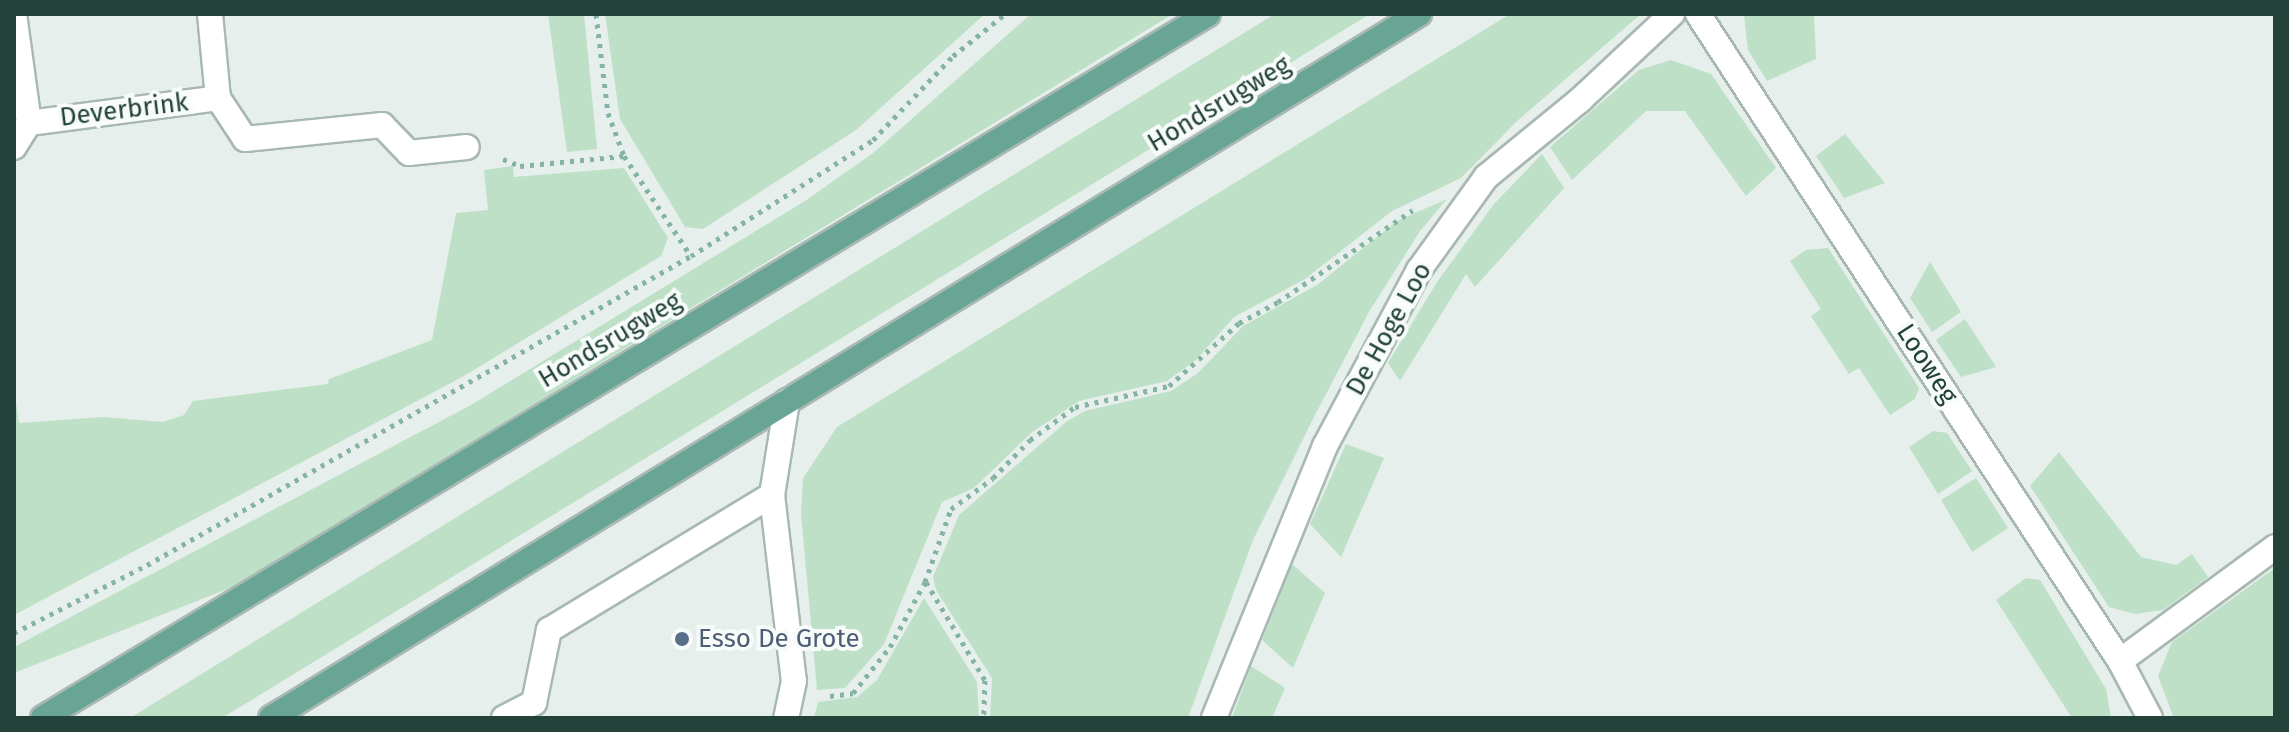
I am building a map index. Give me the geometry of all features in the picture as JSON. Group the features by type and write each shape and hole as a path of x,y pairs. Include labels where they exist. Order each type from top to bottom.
{"main road":[{"name":"Hondsrugweg","path":"43,718 1208,14"},
{"name":"Hondsrugweg","path":"274,717 1419,14"}],"street":[{"name":"Deverbrink","path":"14,14 29,123 14,147"},
{"name":"Deverbrink","path":"210,14 218,98 245,139 382,125 409,153 467,147"},
{"name":"De Hoge Loo","path":"1214,718 1325,446 1419,270 1486,177 1580,100 1672,14"},
{"name":"Looweg","path":"1698,14 2120,661 2150,718"},
{"name":"Deverbrink","path":"29,123 218,98"},
{"path":"787,401 772,495 790,709"},
{"path":"504,718 534,703 549,630 772,495"},
{"path":"2120,661 2275,547"}],"path":[{"path":"596,14 608,113 624,156 691,256"},
{"name":"Hondsrugweg","path":"14,633 147,565 691,256 873,140 953,56 1005,14"},
{"path":"467,147 520,166 624,156"},
{"path":"790,709 853,693 890,647 925,582 951,509 993,478 1030,440 1075,407 1169,386 1239,323 1278,302 1395,217 1421,206"},
{"path":"925,582 985,680 984,718"}],"green space":[{"path":"548,14 584,14 597,149 567,152"},
{"path":"605,14 985,14 856,130 703,229 685,227 620,119"},
{"path":"1031,14 1173,14 235,586 14,673 14,647 471,405 805,201 873,153"},
{"path":"1275,14 1370,14 222,718 130,718"},
{"path":"1510,14 1641,14 1516,122 1461,178 1392,211 1305,279 1234,317 1196,360 1167,381 1079,401 1031,433 974,488 942,502 884,644 845,688 817,690 801,514 803,478 837,427"},
{"path":"1744,14 1814,14 1816,59 1767,81 1748,50"},
{"path":"1671,60 1711,74 1776,168 1746,196 1685,111 1646,111 1572,180 1550,147 1639,70"},
{"path":"1845,134 1885,183 1844,198 1816,156"},
{"path":"1542,154 1564,188 1475,287 1466,274 1400,381 1388,363 1437,282 1494,204"},
{"path":"513,166 514,177 624,168 668,238 661,256 464,376 14,615 14,389 19,423 103,417 163,422 184,415 193,401 328,384 329,379 432,340 456,213 488,210 484,170"},
{"path":"1447,199 1420,231 1369,312 1314,417 1253,540 1188,718 990,718 992,678 936,590 933,577 959,515 1066,422 1085,411 1171,391 1198,373 1243,326 1317,285 1397,221"},
{"path":"1828,248 1919,388 1915,399 1890,415 1859,368 1849,374 1811,316 1821,309 1790,261 1806,250"},
{"path":"1930,262 1961,312 1932,332 1910,298"},
{"path":"1965,319 1996,367 1961,377 1936,340"},
{"path":"1933,431 1947,433 1972,471 1938,494 1909,447"},
{"path":"1346,444 1384,458 1341,557 1310,524"},
{"path":"2059,452 2141,557 2176,565 2192,554 2208,577 2163,610 2135,614 2109,607 2030,486"},
{"path":"1976,478 2008,528 1972,552 1941,500"},
{"path":"1292,564 1325,593 1293,668 1262,640"},
{"path":"2275,568 2275,718 2174,718 2158,676 2172,642"},
{"path":"2026,578 2040,580 2106,689 2111,718 2072,718 1996,600"},
{"path":"924,598 977,682 979,718 814,718 818,702 857,697 877,680"},
{"path":"1251,666 1285,688 1272,718 1232,718"}],"place":[{"name":"Esso De Grote","path":"682,639"}]}
